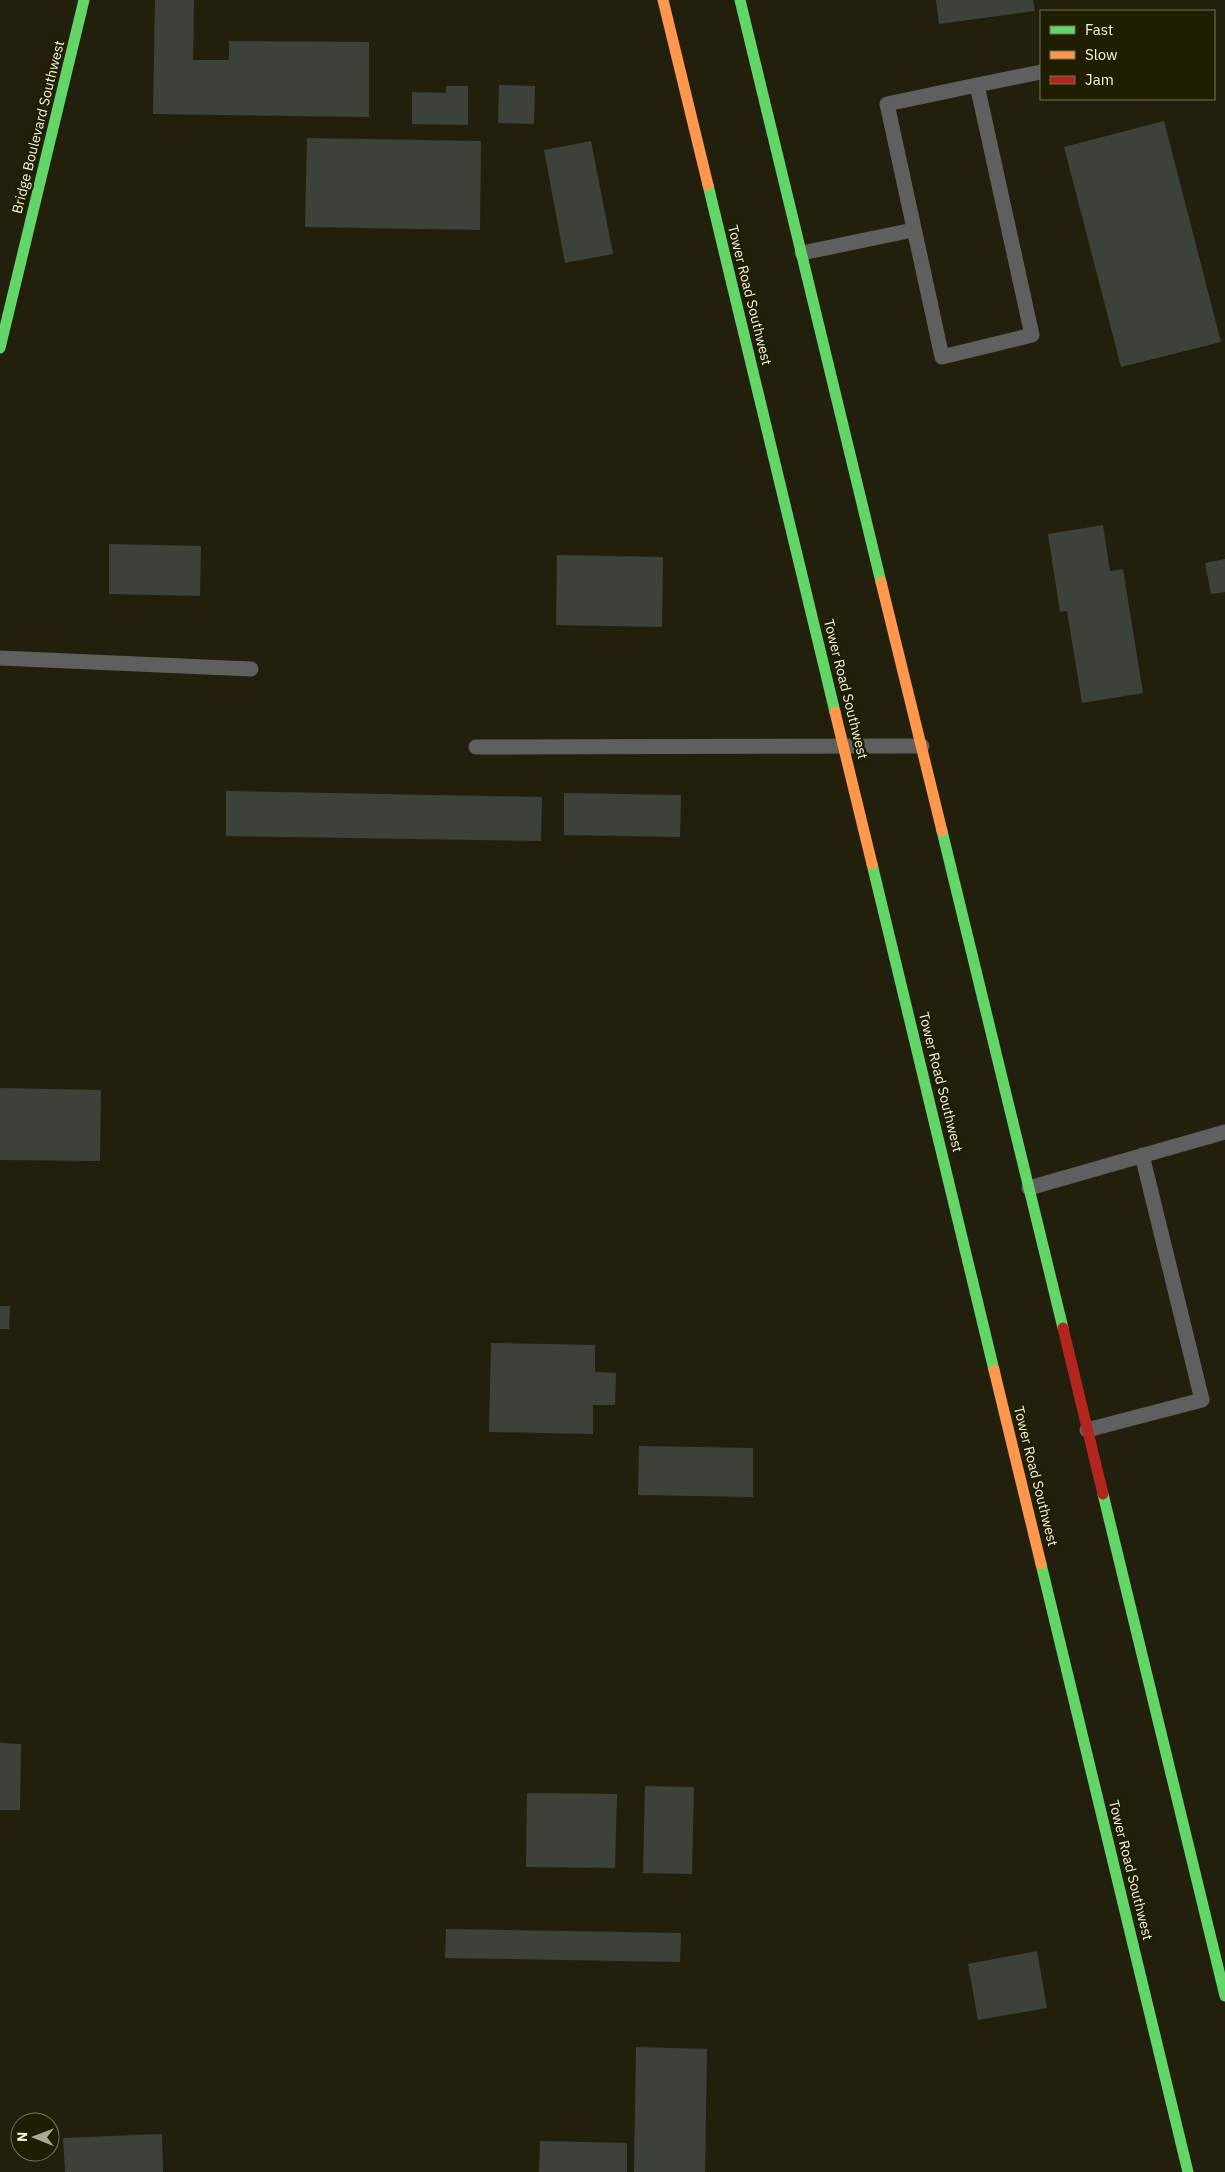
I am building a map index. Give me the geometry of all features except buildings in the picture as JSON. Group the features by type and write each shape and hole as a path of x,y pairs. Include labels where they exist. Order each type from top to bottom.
{"main road":[{"name":"Bridge Boulevard Southwest","path":"0,348 84,0"},
{"name":"Tower Road Southwest","path":"663,0 1188,2172"},
{"path":"740,0 1225,1996"}],"lane":[{"path":"977,85 1032,335 942,356 887,104 977,85 1040,72"},
{"path":"802,253 913,230"},
{"path":"0,658 251,670"},
{"path":"476,747 922,746"},
{"path":"1029,1188 1225,1132"},
{"path":"1088,1430 1202,1400 1142,1156"}],"traffic: fast":[{"path":"0,348 84,0"},
{"path":"740,0 881,582"},
{"path":"708,185 835,712"},
{"path":"942,831 1063,1328"},
{"path":"872,864 994,1370"},
{"path":"1103,1494 1225,1996"},
{"path":"1041,1564 1188,2172"}],"traffic: slow":[{"path":"663,0 708,185"},
{"path":"881,582 942,831"},
{"path":"835,712 872,864"},
{"path":"994,1370 1041,1564"}],"traffic: jam":[{"path":"1063,1328 1103,1494"}]}
